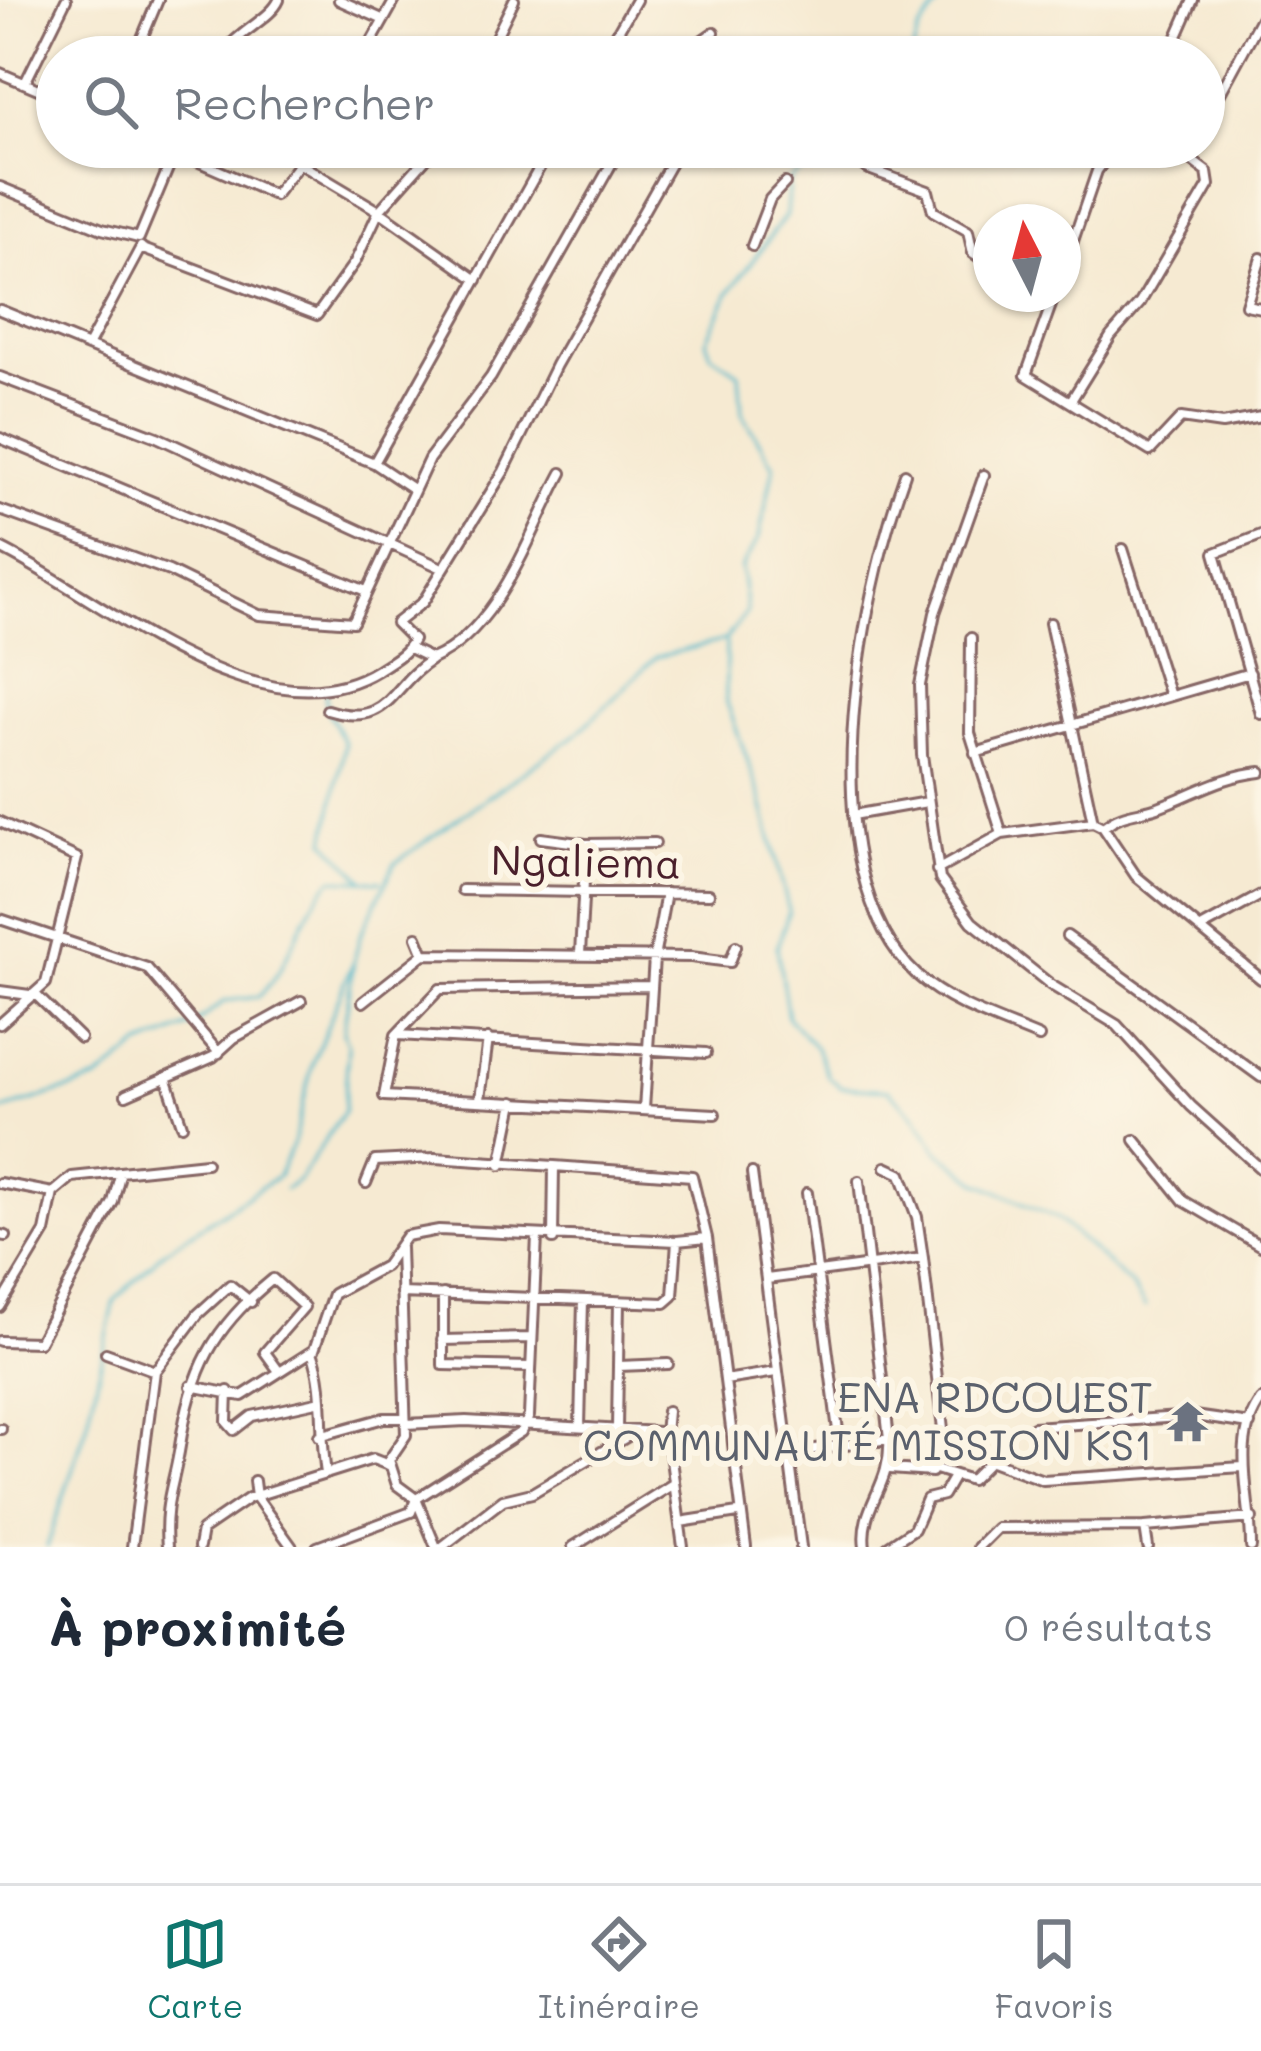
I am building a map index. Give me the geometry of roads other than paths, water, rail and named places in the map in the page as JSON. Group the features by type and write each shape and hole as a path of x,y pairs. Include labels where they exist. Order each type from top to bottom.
{"street":[{"path":"48,36 66,0"},
{"path":"143,36 158,0"},
{"path":"235,36 275,10 278,0"},
{"path":"339,0 384,20"},
{"path":"375,36 395,0"},
{"path":"496,36 514,0"},
{"path":"615,36 636,0"},
{"path":"1177,36 1192,0"},
{"path":"1225,84 1261,18"},
{"path":"708,36 714,32"},
{"path":"25,82 36,60"},
{"path":"0,73 36,87"},
{"path":"165,168 139,238 143,249 317,315 356,262 379,211 417,168"},
{"path":"216,168 275,195 299,168"},
{"path":"307,168 379,211 477,280"},
{"path":"374,463 539,168"},
{"path":"0,510 169,571 260,615 346,624 357,618 413,489 454,420 491,377 609,168"},
{"path":"0,548 120,619 246,678 338,688 409,648 413,640 396,623 423,602 504,471 556,365 668,168"},
{"path":"866,168 928,191 933,212 968,231 973,253"},
{"path":"1081,218 1099,168"},
{"path":"1072,399 1111,336 1140,303 1209,185 1208,172 1202,168"},
{"path":"752,246 770,199 785,183"},
{"path":"0,187 102,229 139,238"},
{"path":"89,344 129,262 143,249"},
{"path":"1261,258 1246,305 1261,308"},
{"path":"0,310 374,463 413,489"},
{"path":"1048,312 1026,375 1072,399 1150,452 1180,418 1222,424 1261,417"},
{"path":"0,377 157,437 442,568"},
{"path":"0,438 366,592"},
{"path":"328,710 357,717 389,704 432,659 468,635 490,608 562,473"},
{"path":"905,474 885,537 850,734 853,815 868,890 899,955 942,992 1039,1037"},
{"path":"984,476 934,613 922,665 927,802 937,870 972,922 1033,973 1117,1025 1191,1106 1261,1169"},
{"path":"1261,536 1216,550 1261,714"},
{"path":"1123,549 1169,693"},
{"path":"1050,623 1098,825 1136,876 1261,979"},
{"path":"971,638 968,707 975,753 1002,835"},
{"path":"409,648 432,659"},
{"path":"975,753 1250,673"},
{"path":"937,870 1002,835 1098,825 1123,813 1161,806 1227,776 1261,772"},
{"path":"853,815 927,802"},
{"path":"0,821 76,854 59,941 37,996 0,1024"},
{"path":"541,838 586,844 656,843"},
{"path":"580,954 586,844"},
{"name":"Ngaliema","path":"462,890 709,894"},
{"path":"644,1109 654,958 665,893"},
{"path":"1203,928 1261,896"},
{"path":"0,919 147,968 219,1053"},
{"path":"1067,936 1261,1077"},
{"path":"417,938 424,954"},
{"path":"363,1002 424,954 580,954 730,962 736,946"},
{"path":"652,986 440,989 397,1035 385,1075 386,1100 397,1094 715,1114"},
{"path":"0,991 37,996 80,1038"},
{"path":"126,1095 219,1053 234,1038 302,1001"},
{"path":"397,1035 706,1053"},
{"path":"480,1100 488,1039"},
{"path":"166,1077 182,1125"},
{"path":"501,1165 514,1102"},
{"path":"1135,1141 1184,1201 1261,1246"},
{"path":"366,1183 375,1161 435,1159 692,1176 707,1238 746,1547"},
{"path":"0,1307 45,1232 53,1193 72,1177 206,1163"},
{"path":"553,1239 554,1166"},
{"path":"886,1167 901,1174 907,1186 923,1258 944,1438 936,1469"},
{"path":"752,1173 801,1547"},
{"path":"0,1341 39,1342 61,1291 107,1213 120,1175"},
{"path":"860,1181 890,1469 863,1527 865,1547"},
{"path":"0,1183 53,1193"},
{"path":"807,1193 840,1446"},
{"path":"326,1473 317,1402 321,1377 312,1352 334,1294 380,1270 406,1236 432,1230 553,1239 707,1238"},
{"path":"316,1547 411,1512 416,1499 512,1440 526,1423 537,1235"},
{"path":"401,1293 671,1300 677,1241"},
{"path":"400,1246 406,1421 403,1442 389,1454 398,1485 416,1499 439,1547 503,1500 532,1492 638,1430"},
{"path":"767,1279 923,1258"},
{"path":"167,1547 163,1505 191,1386 212,1340 273,1279 303,1304 265,1352 278,1370"},
{"path":"132,1547 155,1371 198,1315 230,1285 251,1302"},
{"path":"443,1294 443,1364 530,1366"},
{"path":"580,1427 584,1300"},
{"path":"617,1430 619,1302"},
{"path":"442,1340 531,1338"},
{"path":"191,1386 242,1396 312,1352"},
{"path":"106,1353 155,1371"},
{"path":"619,1366 668,1364"},
{"path":"725,1380 776,1372"},
{"path":"228,1391 226,1422 234,1430 252,1416 317,1402"},
{"path":"1251,1547 1252,1518 1243,1467 1250,1424 1261,1400"},
{"path":"667,1412 664,1434 683,1547"},
{"path":"1033,1427 1194,1416 1250,1424"},
{"path":"319,1436 384,1418 664,1434"},
{"path":"944,1438 989,1462 1042,1480 1243,1467"},
{"path":"786,1453 889,1439"},
{"path":"199,1547 202,1530 239,1503 373,1459 391,1466"},
{"path":"890,1469 936,1469 971,1480 989,1462"},
{"path":"887,1547 894,1538 911,1533 927,1499 943,1495 955,1476"},
{"path":"254,1481 256,1498 292,1547"},
{"path":"573,1547 673,1484"},
{"path":"680,1522 739,1513"},
{"path":"978,1547 997,1528 1145,1527 1252,1518"},
{"path":"1145,1527 1148,1547"},
{"path":"351,1536 356,1547"}],"waterway":[{"path":"917,36 943,0"},
{"path":"285,1189 299,1180 344,1111 348,1046 343,1033 354,961 360,936 395,863 577,734 656,657 725,640 747,612 741,568 759,538 774,466 742,413 739,373 711,354 706,341 729,293 786,215 789,180 806,168"},
{"path":"726,643 726,700 761,798 789,911 777,947 788,1018 816,1048 828,1077 842,1087 888,1090 915,1116 938,1151 978,1182 1057,1218 1130,1284 1145,1307"},
{"path":"325,690 327,710 345,744 326,841 363,879"},
{"path":"0,1111 98,1080 139,1047 193,1025 225,1001 258,997 333,879 381,881"},
{"path":"47,1547 87,1425 115,1300 164,1251 278,1176 294,1141 313,1062 352,965"}],"place":[{"name":"ENA RDCOUEST COMMUNAUTÉ MISSION KS1","path":"1187,1422"}]}
